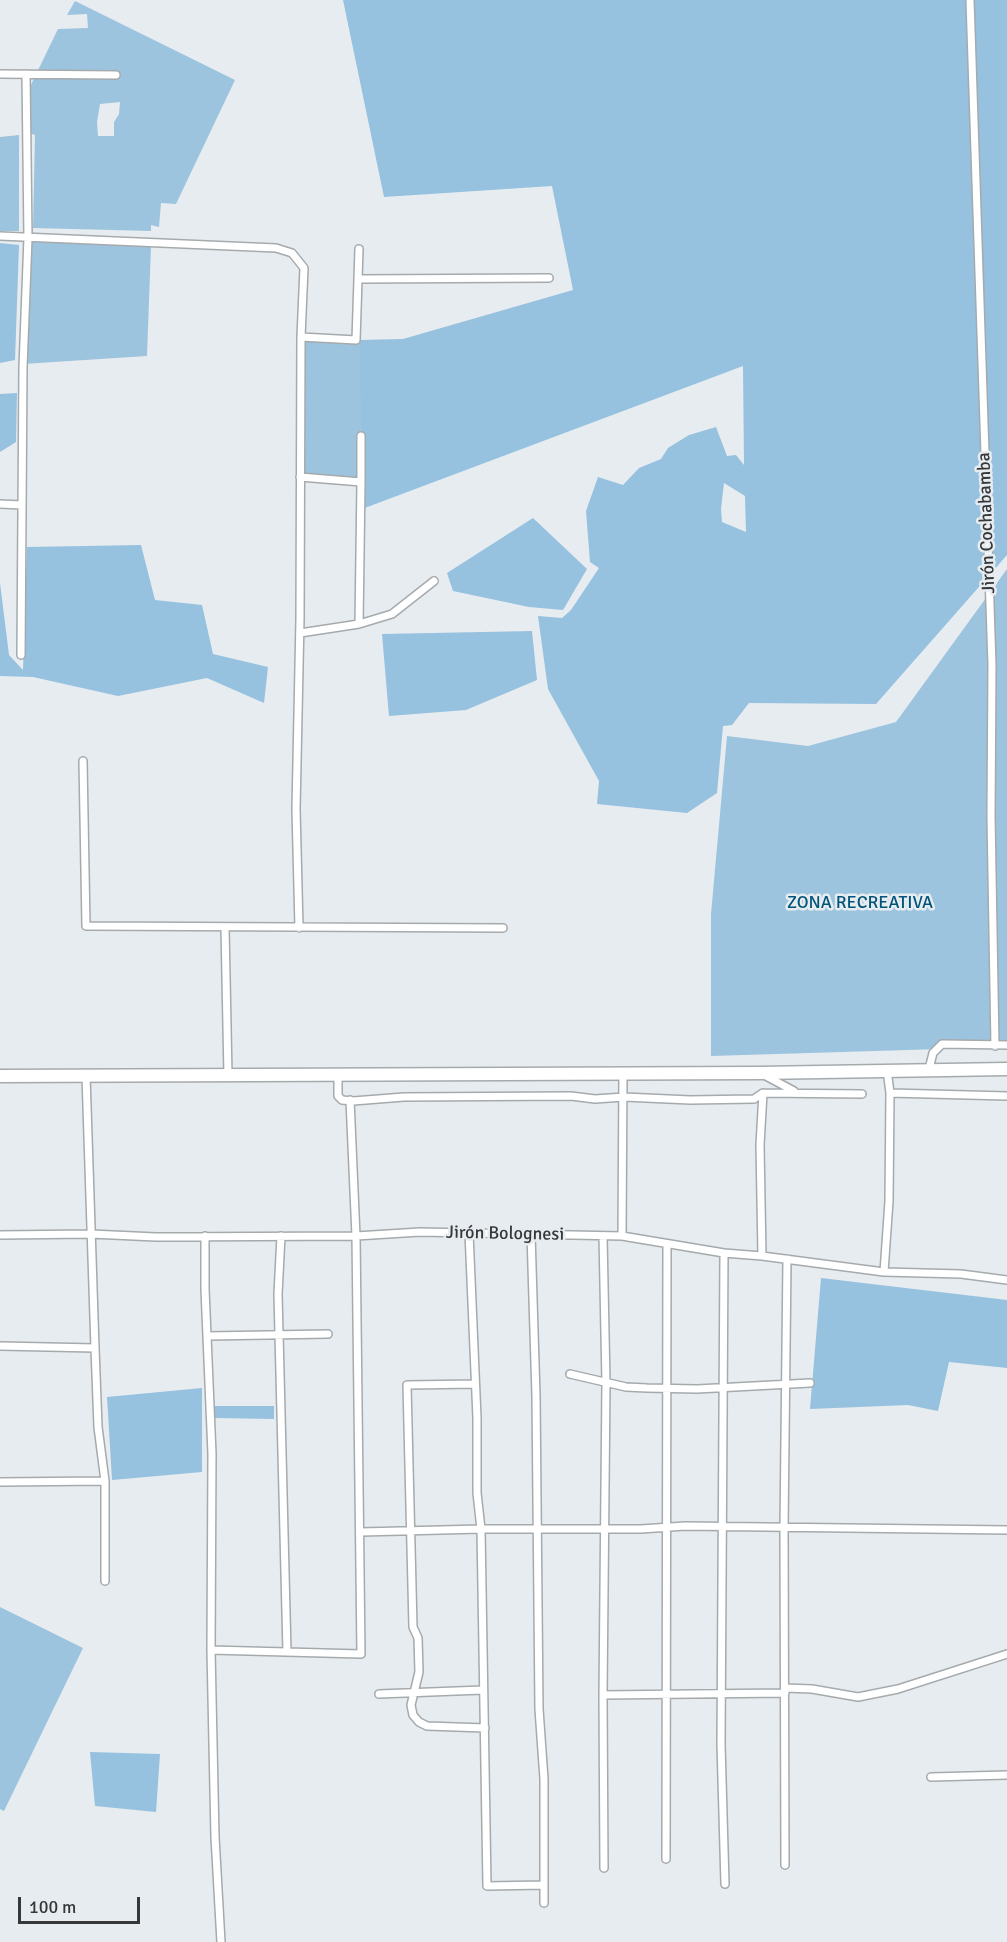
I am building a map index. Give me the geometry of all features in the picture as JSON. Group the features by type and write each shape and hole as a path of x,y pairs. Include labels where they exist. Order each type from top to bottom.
{"highway":[{"path":"0,1076 759,1073 1007,1069"}],"street":[{"name":"Jirón Cochabamba","path":"970,0 992,665 991,816 995,1046"},
{"path":"0,74 116,75"},
{"path":"21,655 23,367 28,238 26,74"},
{"path":"0,236 276,248 292,254 304,268 301,337 300,633 296,809 299,928"},
{"path":"301,337 356,340 359,249"},
{"path":"358,279 549,278"},
{"path":"359,624 361,436"},
{"path":"300,477 362,482"},
{"path":"0,504 22,505"},
{"path":"300,633 359,624 392,614 434,581"},
{"path":"83,761 86,926 503,928"},
{"path":"225,928 228,1076"},
{"path":"929,1070 933,1053 942,1044 1007,1045"},
{"path":"884,1272 889,1201 890,1093 888,1070"},
{"path":"622,1236 624,1072"},
{"path":"759,1073 795,1092"},
{"path":"338,1074 338,1096 342,1100 350,1101 404,1096 624,1097 690,1100 754,1099 762,1093 862,1094"},
{"path":"86,1076 98,1427 105,1480 105,1581"},
{"path":"762,1093 759,1145 762,1256"},
{"path":"890,1093 1007,1096"},
{"path":"211,1650 362,1654 356,1236 350,1101"},
{"name":"Jirón Bolognesi","path":"0,1235 356,1236 420,1232 622,1236 724,1253 884,1272 961,1274 1007,1280"},
{"path":"469,1233 477,1493 481,1529 487,1886 544,1885"},
{"path":"531,1234 539,1709 544,1779 544,1903"},
{"path":"205,1236 212,1454 211,1650 215,1837 221,1942"},
{"path":"281,1236 278,1294 287,1652"},
{"path":"603,1236 606,1383 604,1868"},
{"path":"666,1859 667,1244"},
{"path":"724,1253 721,1744 725,1884"},
{"path":"785,1865 783,1528 787,1259"},
{"path":"208,1336 328,1334"},
{"path":"0,1346 95,1348"},
{"path":"570,1374 626,1387 697,1389 810,1383"},
{"path":"475,1384 407,1385 413,1627 418,1638 419,1672 411,1705 412,1715 419,1722 434,1727 485,1728"},
{"path":"0,1482 105,1480"},
{"path":"361,1532 641,1529 667,1526 1007,1530"},
{"path":"603,1695 722,1695 812,1689 858,1697 898,1689 1007,1654"},
{"path":"379,1694 482,1690"},
{"path":"931,1776 1007,1775"}],"green space":[{"path":"75,1 235,80 176,204 161,203 159,227 151,225 151,231 33,228 35,135 29,133 26,95 58,29 88,28 87,14 67,15","holes":["120,102 119,114 114,122 114,136 98,136 97,122 100,104"]},
{"path":"19,135 19,231 0,231 0,137"},
{"path":"29,239 151,246 147,356 23,364"},
{"path":"301,340 360,340 391,351 361,422 361,482 302,477"},
{"name":"ZONA RECREATIVA","path":"1007,569 1007,1047 711,1056 711,914 727,736 808,746 896,722"},
{"path":"0,1607 83,1648 4,1811 0,1809"}],"shaded area":[{"path":"343,0 1007,0 1007,555 876,704 749,703 732,725 723,726 717,793 687,813 597,804 599,781 548,689 538,616 562,618 571,610 599,568 590,562 586,511 598,477 623,485 639,468 661,459 668,448 689,435 716,427 727,456 736,455 744,465 743,366 362,509 360,340 403,339 573,290 552,186 384,197","holes":["724,483 745,496 746,532 722,522"]},
{"path":"0,243 19,245 15,360 0,363"},
{"path":"17,393 16,442 0,452 0,394"},
{"path":"533,518 587,569 563,610 529,607 453,591 447,573"},
{"path":"141,545 155,600 202,605 213,654 268,667 264,703 207,678 118,696 33,677 0,676 0,583 9,655 23,670 27,547"},
{"path":"532,631 537,680 466,710 389,716 382,634"},
{"path":"821,1278 1007,1300 1007,1368 949,1362 938,1411 908,1405 810,1409"},
{"path":"202,1388 202,1472 112,1480 107,1397"},
{"path":"215,1406 274,1406 274,1419 215,1418"},
{"path":"90,1752 160,1754 156,1812 95,1806"}]}
